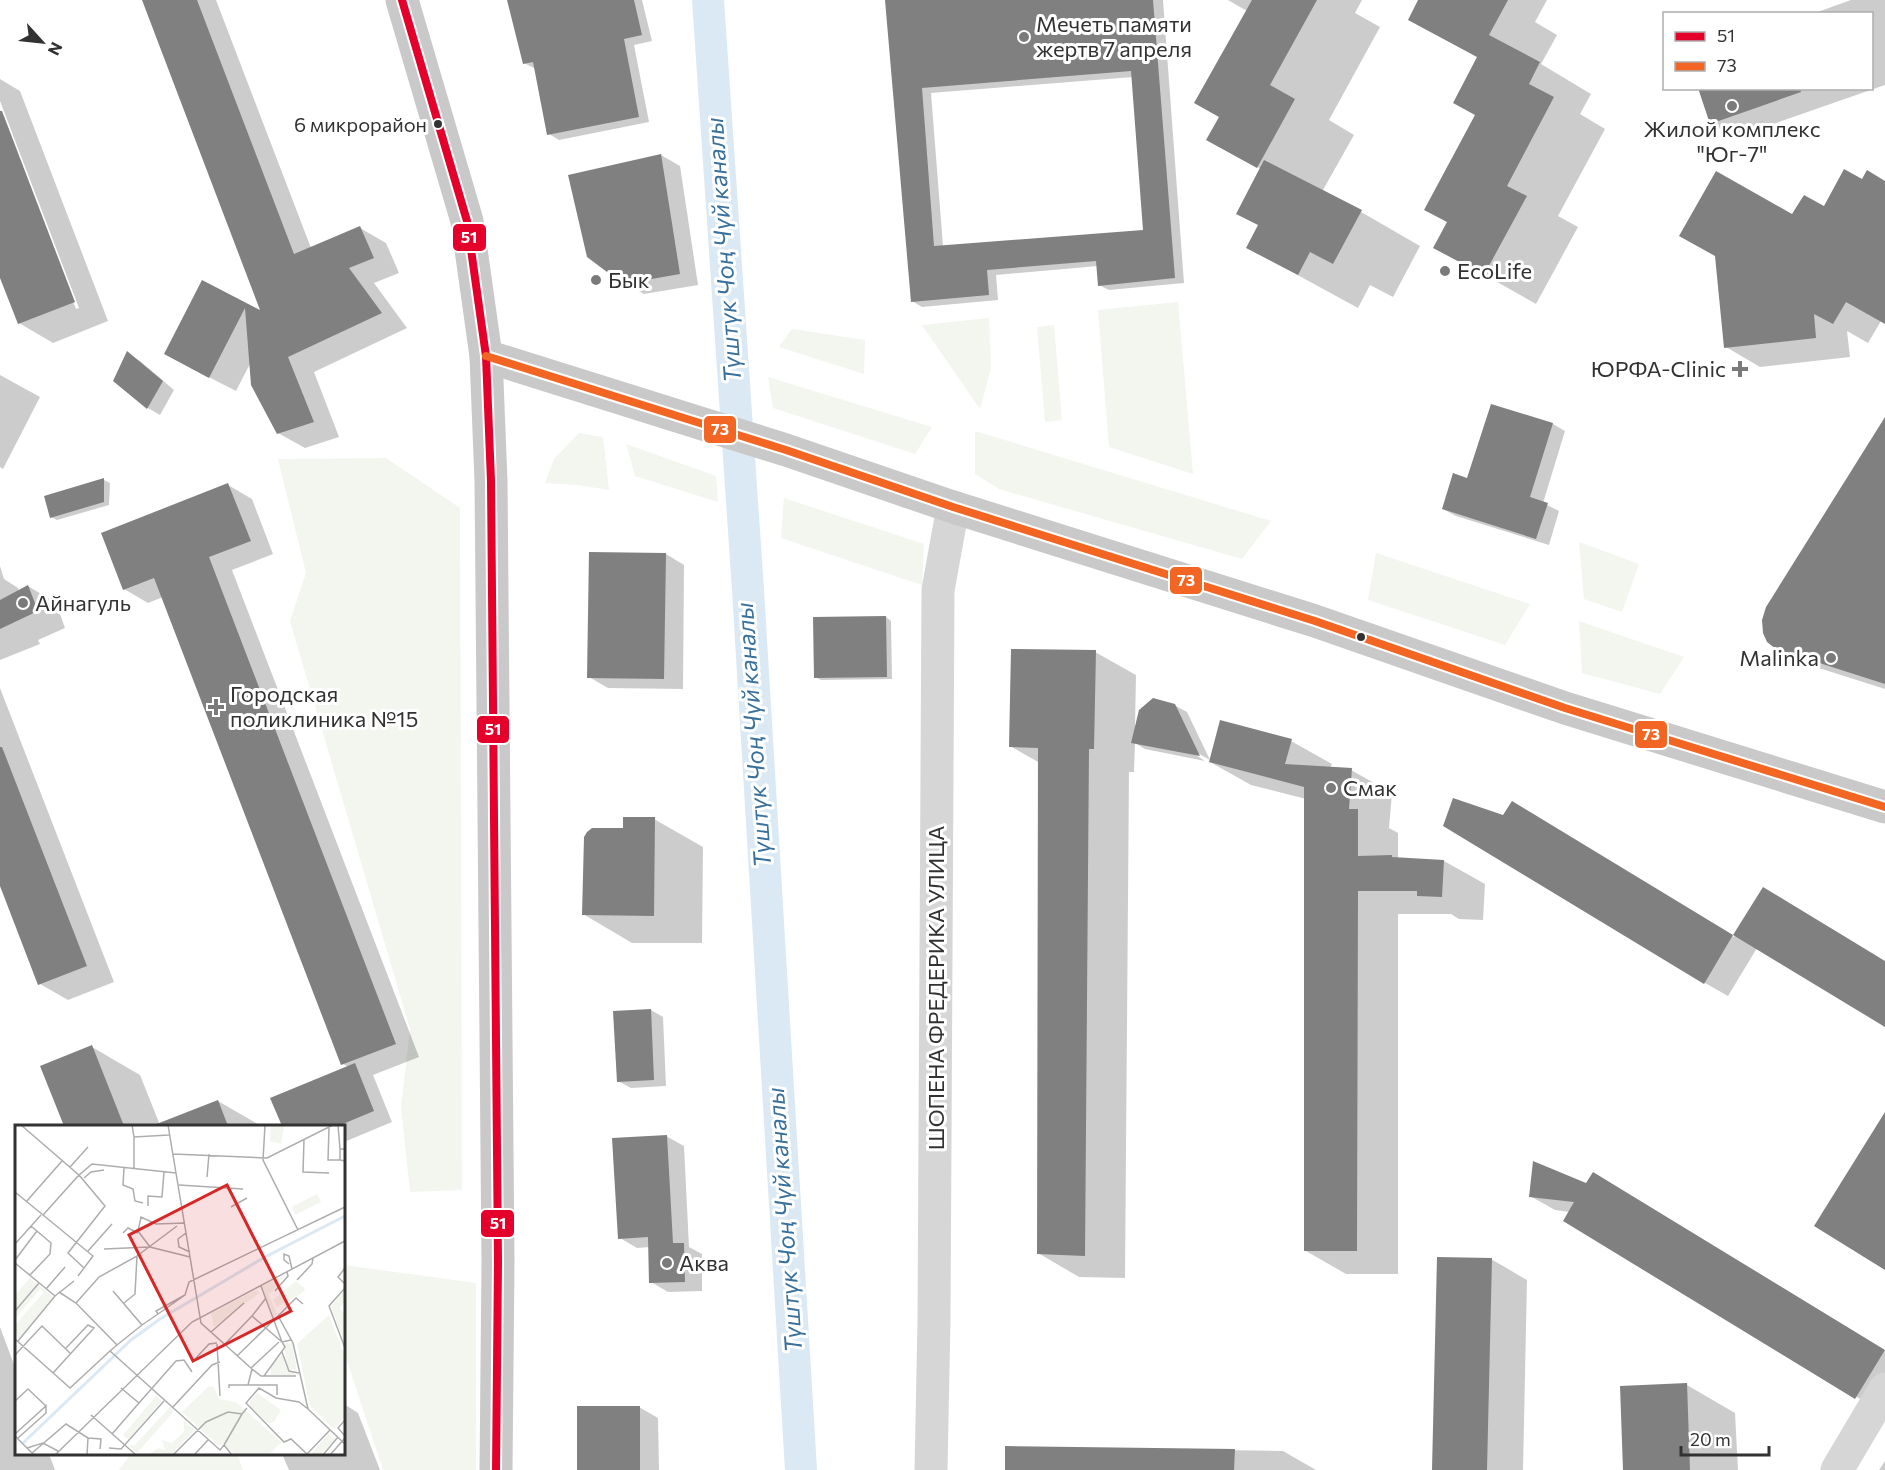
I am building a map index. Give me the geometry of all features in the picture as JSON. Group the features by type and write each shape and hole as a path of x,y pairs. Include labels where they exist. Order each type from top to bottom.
{"main road":[{"path":"402,0 467,221 486,356 492,505 498,1262 496,1470"},
{"path":"486,356 786,450 953,507 1315,621 1565,708 1885,807"}],"street":[{"name":"ШОПЕНА ФРЕДЕРИКА УЛИЦА","path":"931,1470 938,590 953,507"},
{"path":"1837,1470 1885,1389"}],"shaded area":[{"path":"1178,302 1193,474 1109,447 1098,310"},
{"path":"989,318 991,368 980,409 922,325"},
{"path":"1054,325 1062,420 1045,422 1037,327"},
{"path":"792,329 865,340 864,374 779,347"},
{"path":"768,377 932,427 915,454 773,408"},
{"path":"975,431 1271,521 1242,559 999,489 975,474"},
{"path":"579,433 603,437 609,490 545,483 554,459"},
{"path":"626,444 716,476 718,502 635,476"},
{"path":"386,458 460,508 462,1190 410,1192 401,1107 410,1029 290,621 306,573 278,459"},
{"path":"784,498 924,544 922,585 781,538"},
{"path":"1579,542 1639,564 1622,612 1584,599"},
{"path":"1376,553 1530,604 1505,645 1368,600"},
{"path":"1579,621 1684,657 1660,694 1582,673"},
{"path":"345,1265 476,1283 476,1470 383,1470 345,1355"},
{"path":"130,1455 237,1455 243,1470 119,1470"}],"building":[{"path":"142,0 197,0 294,254 360,226 374,258 349,268 382,313 288,357 314,422 277,434 251,385 245,308 209,378 164,354 202,280 260,310"},
{"path":"507,0 634,0 642,35 624,39 639,117 547,135 533,62 523,64"},
{"path":"885,0 1153,0 1175,278 1098,286 1096,261 987,270 989,295 911,302","holes":["1131,71 1143,230 934,246 922,88"]},
{"path":"1252,0 1317,0 1270,85 1295,99 1257,168 1206,140 1219,117 1194,103"},
{"path":"1418,0 1508,0 1489,35 1540,62 1529,84 1554,97 1507,186 1527,196 1484,275 1433,248 1447,222 1424,210 1475,115 1453,103 1477,57 1408,20"},
{"name":"Жилой комплекс \"Юг-7\"","path":"1699,90 1800,90 1801,92 1710,124"},
{"path":"0,111 2,111 75,302 18,324 0,278"},
{"path":"661,154 680,274 623,284 587,257 568,175"},
{"path":"1264,160 1362,210 1333,264 1310,252 1298,275 1246,248 1258,225 1236,214"},
{"path":"1844,169 1862,179 1867,170 1885,181 1885,324 1846,302 1833,324 1814,314 1816,338 1724,348 1715,256 1679,236 1716,171 1792,214 1804,195 1824,206"},
{"path":"127,351 163,381 147,409 113,381"},
{"path":"1491,404 1553,423 1530,497 1548,503 1536,539 1442,509 1453,473 1467,478"},
{"path":"1885,417 1885,684 1776,649 1767,642 1763,633 1762,620 1766,607"},
{"path":"104,478 104,502 50,518 44,496"},
{"path":"228,483 251,541 209,557 396,1044 341,1065 154,578 123,590 101,533"},
{"path":"589,552 666,553 664,679 587,678"},
{"path":"28,585 38,611 0,629 0,600"},
{"path":"886,616 887,677 814,678 813,617"},
{"path":"1011,649 1096,650 1094,749 1089,749 1085,1256 1037,1254 1038,748 1009,747"},
{"path":"1153,698 1175,704 1200,756 1131,743 1139,710"},
{"path":"1220,720 1292,739 1285,764 1352,768 1349,809 1358,809 1358,856 1392,855 1392,857 1444,860 1442,897 1417,896 1417,891 1358,891 1357,1251 1304,1251 1304,787 1209,762"},
{"path":"0,747 2,747 87,966 38,985 0,886"},
{"path":"1453,798 1503,815 1512,801 1733,935 1704,984 1443,826"},
{"path":"623,817 655,817 654,916 582,915 584,837 592,828 623,828"},
{"path":"1763,887 1885,961 1885,1027 1733,935"},
{"path":"651,1009 654,1080 617,1082 613,1011"},
{"path":"92,1045 124,1125 64,1125 40,1066"},
{"path":"355,1063 374,1111 340,1125 282,1125 270,1098"},
{"path":"218,1100 228,1125 154,1125"},
{"path":"1885,1112 1885,1270 1814,1226"},
{"path":"667,1135 673,1243 684,1243 685,1282 649,1283 648,1237 618,1239 612,1138"},
{"path":"1533,1161 1586,1183 1593,1172 1885,1350 1855,1399 1563,1221 1574,1202 1529,1197"},
{"path":"1437,1257 1492,1258 1487,1470 1432,1470"},
{"path":"1687,1383 1690,1470 1623,1470 1620,1386"},
{"path":"577,1406 640,1406 640,1470 577,1470"},
{"path":"1005,1446 1235,1449 1234,1470 1005,1470"}],"waterway":[{"name":"Түштүк Чоң Чүй каналы","path":"708,0 748,590 801,1470"}],"transit line":[{"name":"51","path":"402,0 467,221 486,356 491,481 498,1262 496,1470"},
{"name":"73","path":"486,356 786,450 953,507 1315,621 1565,708 1885,807"}],"place":[{"name":"Мечеть памяти жертв 7 апреля","path":"1024,37"},
{"name":"Жилой комплекс \"Юг-7\"","path":"1732,106"},
{"name":"6 микрорайон","path":"438,124"},
{"name":"EcoLife","path":"1445,271"},
{"name":"Бык","path":"596,280"},
{"name":"ЮРФА-Clinic","path":"1740,369"},
{"name":"Айнагуль","path":"23,603"},
{"name":"Malinka","path":"1831,658"},
{"name":"Городская поликлиника №15","path":"216,707"},
{"name":"Смак","path":"1331,788"},
{"name":"Аква","path":"667,1263"}]}
